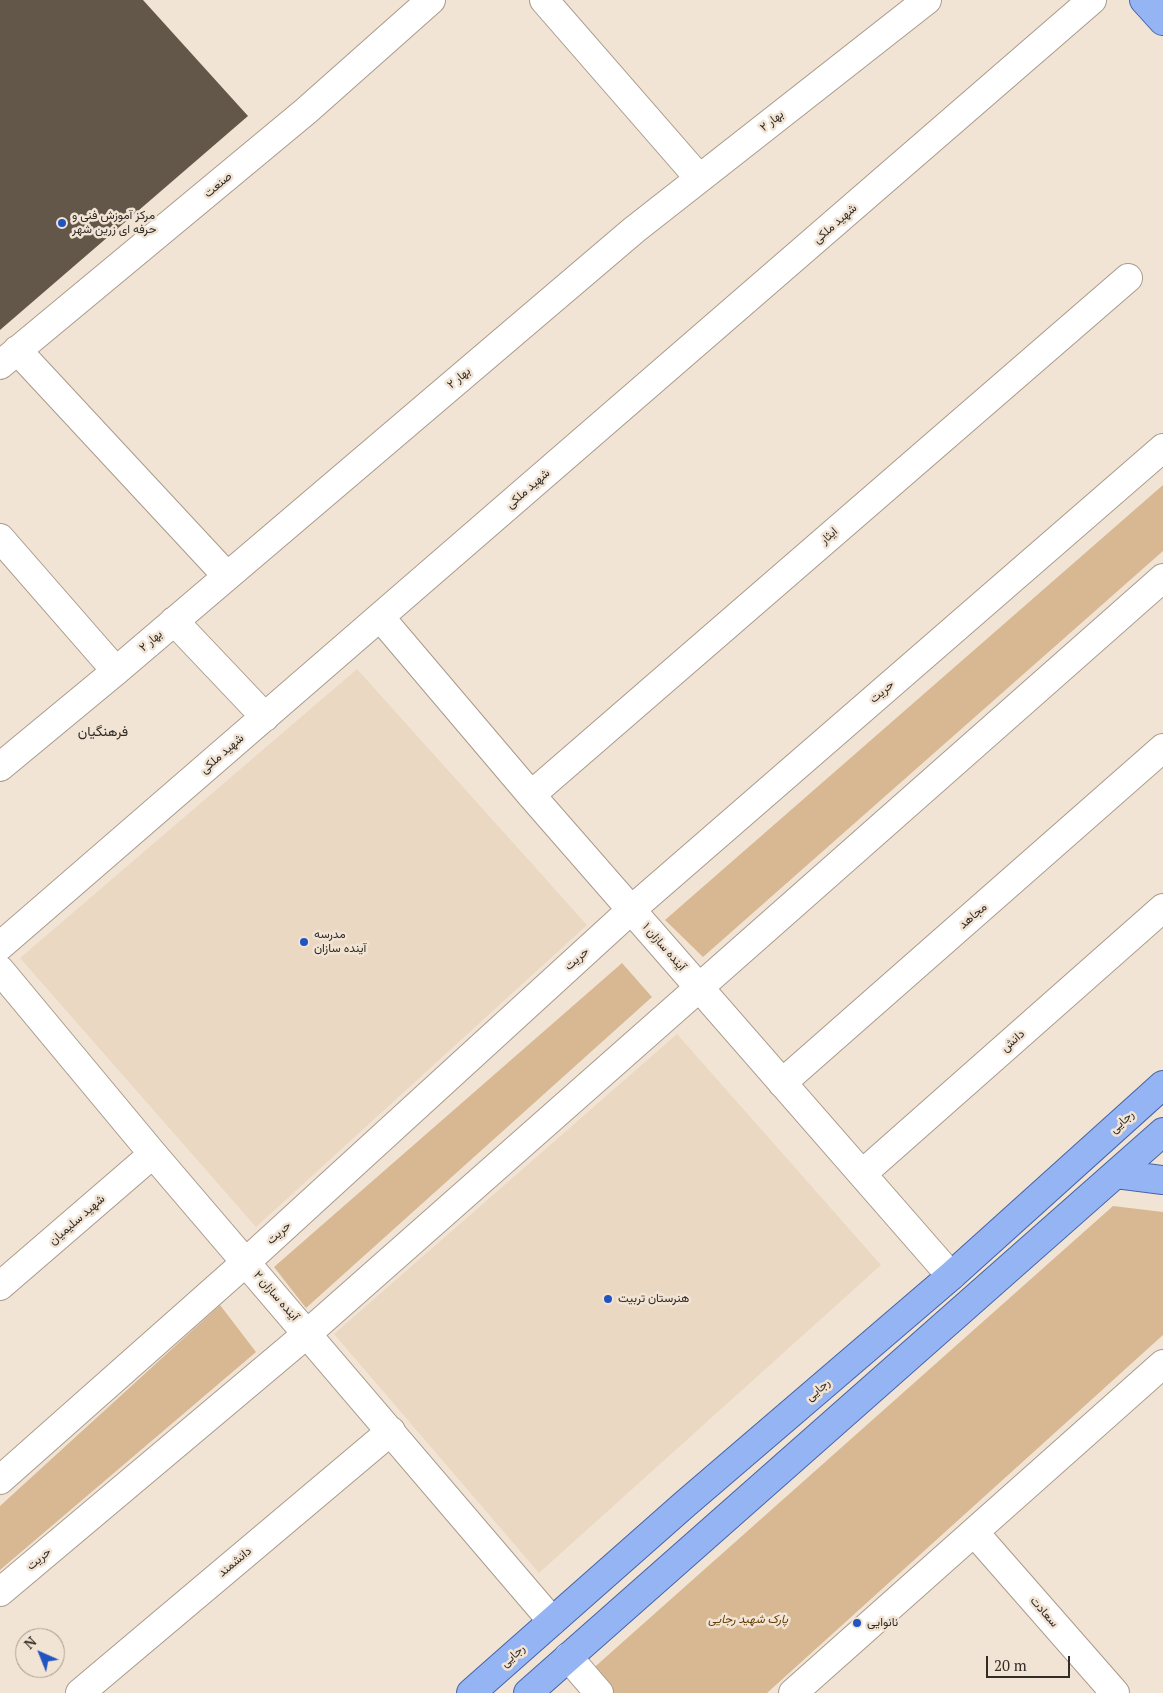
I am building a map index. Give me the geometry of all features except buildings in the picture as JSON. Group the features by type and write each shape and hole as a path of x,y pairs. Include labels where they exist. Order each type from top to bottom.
{"main road":[{"path":"1144,0 1163,21"},
{"name":"رجایی","path":"471,1693 837,1373 1158,1101"},
{"path":"528,1693 1163,1132"},
{"path":"1116,1174 1163,1180"},
{"path":"837,1373 861,1399"}],"street":[{"name":"صنعت","path":"9,357 306,111 431,0"},
{"path":"544,0 699,178"},
{"name":"بهار ۲","path":"0,768 634,230 928,0"},
{"path":"1057,31 1060,0"},
{"name":"شهید ملکی","path":"0,946 1092,0"},
{"name":"ایثار","path":"531,795 1128,278"},
{"path":"9,357 227,576"},
{"name":"حریت","path":"0,1480 246,1262 631,910 1163,448"},
{"path":"0,538 116,671"},
{"name":"حریت","path":"0,1592 308,1333 1163,578"},
{"name":"آینده سازان ۱","path":"380,617 531,795 951,1276"},
{"path":"174,621 265,717"},
{"name":"مجاهد","path":"782,1083 1163,748"},
{"name":"دانش","path":"862,1174 1163,908"},
{"name":"آینده سازان ۲","path":"0,970 153,1154 308,1333 552,1621"},
{"name":"شهید سلیمیان","path":"0,1286 153,1154"},
{"path":"793,1693 1163,1364"},
{"name":"دانشمند","path":"80,1693 391,1432"},
{"name":"سعادت","path":"974,1532 1115,1693"},
{"path":"568,1657 599,1693"}],"shaded area":[{"name":"مدرسه آینده سازان","path":"357,669 587,925 256,1227 20,958"},
{"name":"هنرستان تربیت","path":"677,1034 881,1265 539,1573 334,1334"}],"green space":[{"path":"1163,485 1163,551 703,957 665,920"},
{"path":"622,963 652,997 306,1308 274,1267"},
{"name":"پارک شهید رجایی","path":"1113,1206 1163,1212 1163,1335 767,1693 608,1693 589,1672"},
{"path":"220,1305 256,1352 0,1570 0,1506"}],"place":[{"name":"مرکز آموزش فنی و حرفه ای زرین شهر","path":"62,223"},
{"name":"مدرسه آینده سازان","path":"304,942"},
{"name":"هنرستان تربیت","path":"608,1299"},
{"name":"نانوایی","path":"857,1623"}],"district":[{"name":"فرهنگیان","path":"103,732"}]}
